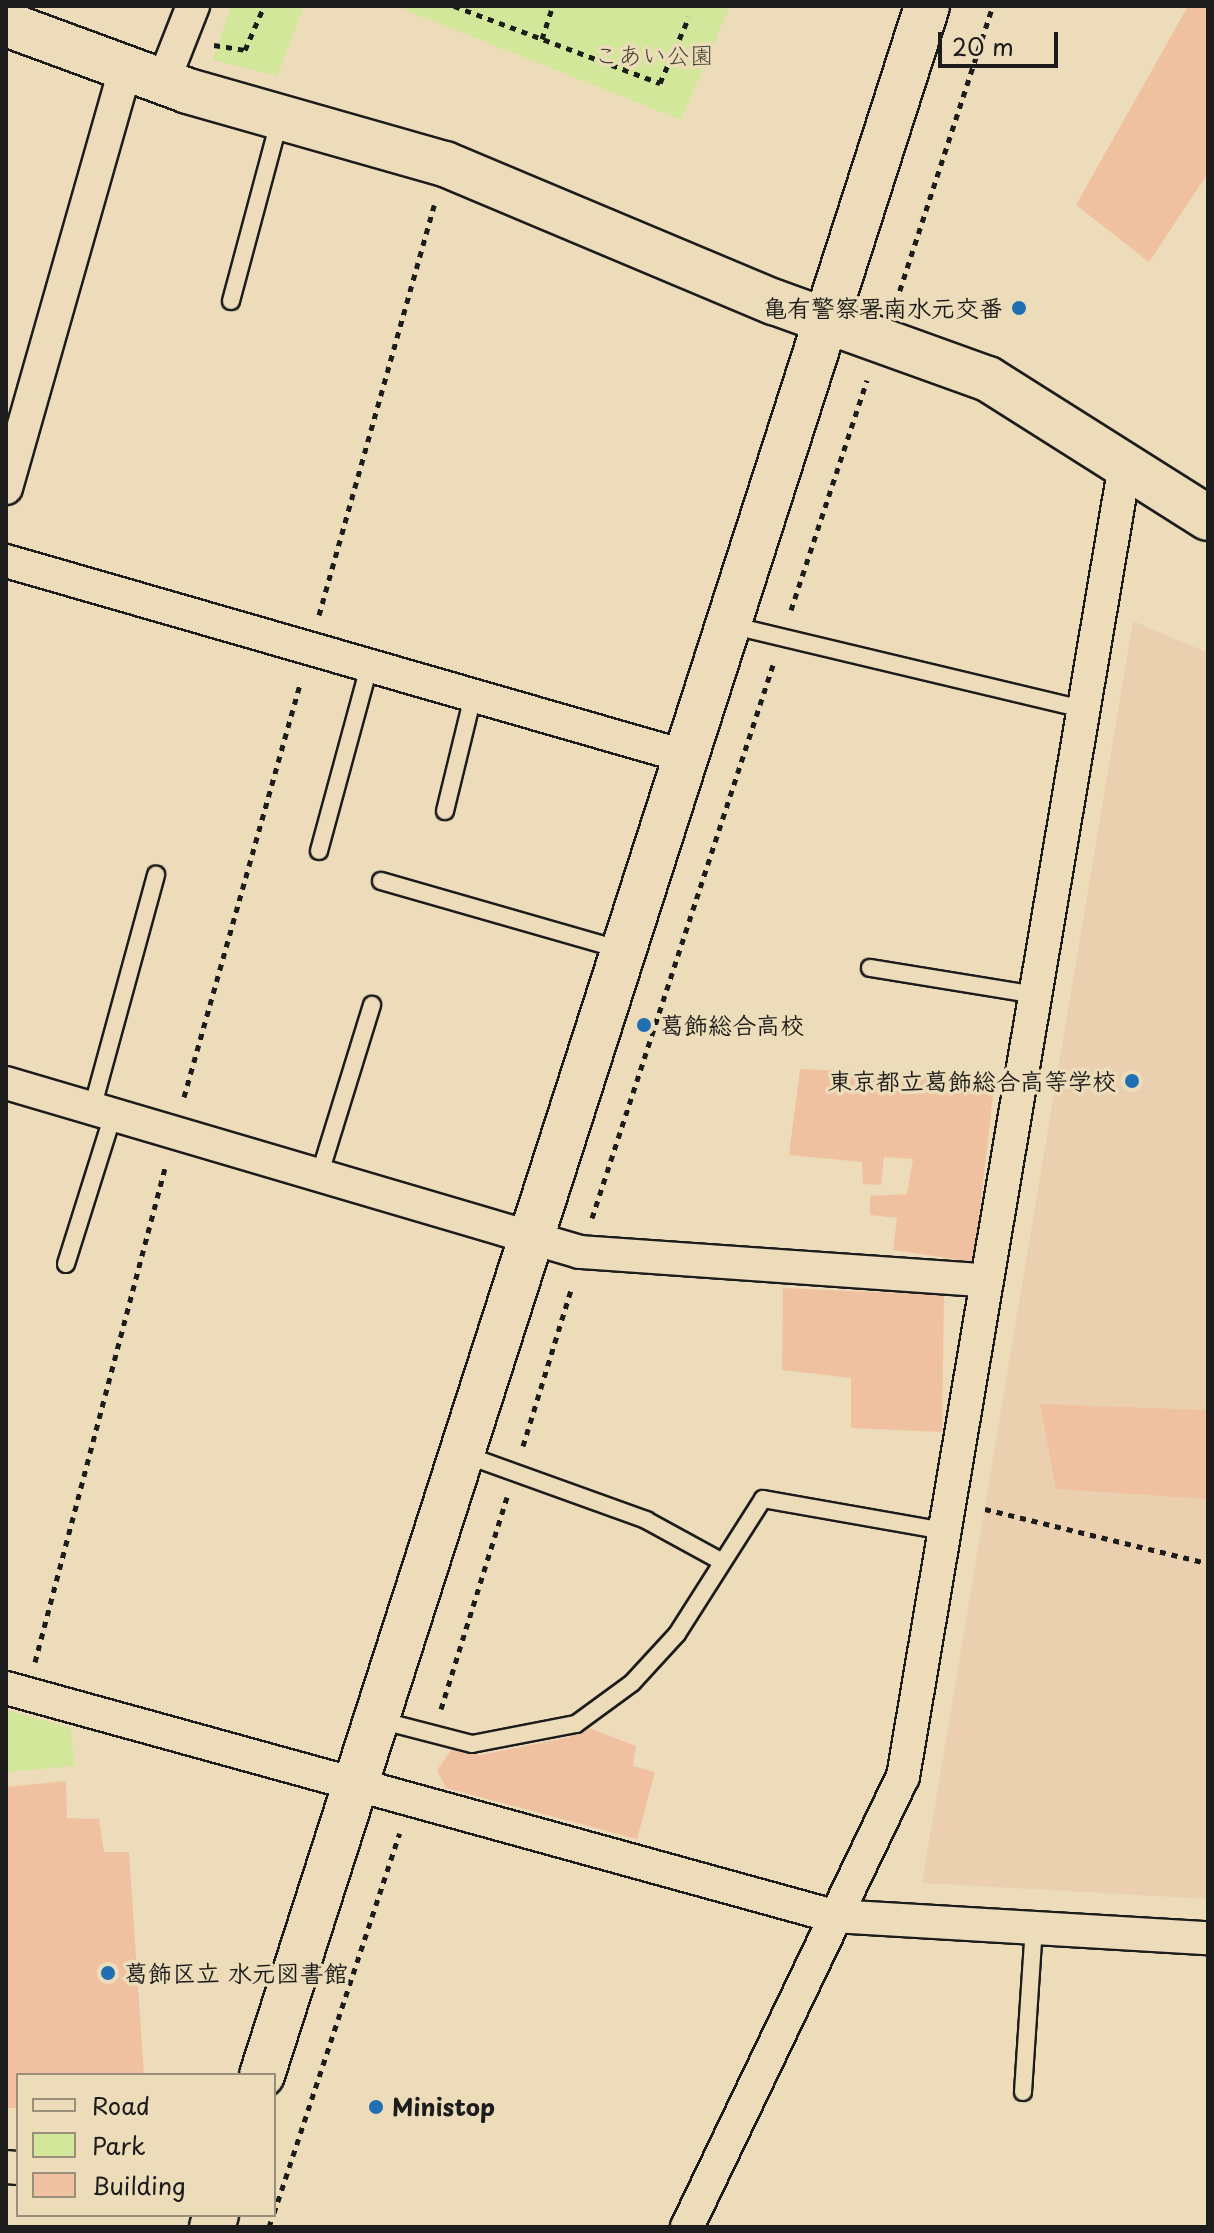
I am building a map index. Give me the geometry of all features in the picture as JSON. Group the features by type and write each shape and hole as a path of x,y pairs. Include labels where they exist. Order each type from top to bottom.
{"street":[{"path":"6,488 144,76 193,6"},
{"path":"263,2073 379,1720 927,6"},
{"path":"6,24 144,76 445,164 824,321 988,379 1208,518"},
{"path":"687,2227 833,1916 903,1777 985,1280 1086,710 1125,465"},
{"path":"6,561 474,692 687,757"},
{"path":"6,1083 533,1233 580,1252 985,1280"},
{"path":"7,1688 358,1782 833,1916 1208,1938"}],"lane":[{"path":"231,301 280,118"},
{"path":"730,625 1086,710"},
{"path":"319,851 370,663"},
{"path":"445,811 474,692"},
{"path":"66,1264 156,875"},
{"path":"381,881 625,951"},
{"path":"870,968 1037,995"},
{"path":"320,1173 372,1005"},
{"path":"463,1454 646,1520 719,1560"},
{"path":"379,1720 432,1738 472,1744 576,1724 632,1683 677,1634 719,1560 763,1499 946,1516"},
{"path":"1023,2092 1034,1928"}],"path":[{"path":"205,44 245,50 264,6"},
{"path":"454,6 660,83 689,17"},
{"path":"542,39 553,6"},
{"path":"891,315 993,6"},
{"path":"7,1688 14,1665 33,1670 175,1131 445,164"},
{"path":"784,619 870,371"},
{"path":"590,1225 777,653"},
{"path":"432,1738 573,1274"},
{"path":"946,1516 1203,1562"},
{"path":"276,2208 401,1826"}],"shaded area":[{"name":"東京都立葛飾総合高等学校","path":"1133,621 1208,653 1208,1899 922,1883"}],"green space":[{"path":"231,6 304,6 277,76 213,60"},
{"name":"こあい公園","path":"395,6 730,6 681,120"},
{"path":"6,1710 71,1728 74,1766 6,1772"}],"building":[{"path":"1188,6 1208,6 1208,173 1149,262 1076,205"},
{"path":"800,1069 995,1078 974,1262 893,1250 897,1218 870,1215 870,1196 907,1194 913,1159 884,1157 881,1185 863,1184 862,1162 789,1155"},
{"path":"783,1288 944,1295 942,1432 851,1428 851,1378 782,1370"},
{"path":"1040,1404 1208,1410 1208,1499 1056,1489"},
{"path":"579,1724 636,1746 633,1766 655,1772 637,1839 446,1788 437,1770 453,1748 480,1755 570,1737"},
{"path":"66,1781 67,1818 99,1819 104,1852 129,1852 144,2073 16,2073 16,2108 6,2108 6,1787"}],"place":[{"name":"亀有警察署南水元交番","path":"1019,308"},
{"name":"葛飾総合高校","path":"644,1025"},
{"name":"東京都立葛飾総合高等学校","path":"1132,1081"},
{"name":"葛飾区立 水元図書館","path":"108,1973"},
{"name":"Ministop","path":"376,2107"}]}
